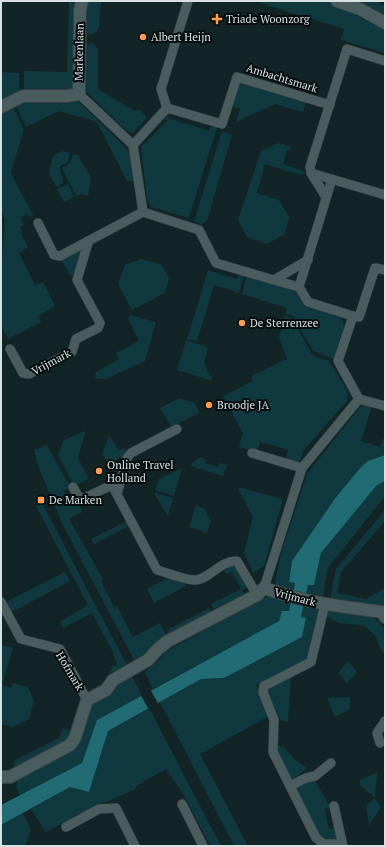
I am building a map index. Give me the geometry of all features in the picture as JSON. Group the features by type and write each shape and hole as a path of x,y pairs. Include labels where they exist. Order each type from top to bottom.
{"street":[{"name":"Markenlaan","path":"1,106 22,96 67,96 79,94 80,10 82,1"},
{"path":"133,145 167,108 161,89 188,1"},
{"path":"337,1 360,9 385,23"},
{"name":"Ambachtsmark","path":"311,172 310,167 347,49 385,61"},
{"name":"Ambachtsmark","path":"167,108 222,124 237,77 330,105"},
{"path":"79,94 133,145 143,212"},
{"path":"311,172 385,195"},
{"path":"311,172 326,197"},
{"path":"299,287 332,179"},
{"path":"38,223 46,241 57,256 68,253 88,243 143,212 199,230 216,263 299,287 308,302 359,318 375,268 385,270"},
{"name":"Vrijmark","path":"10,349 23,373 30,374 72,352 76,339 98,328 100,323 77,280 88,243"},
{"path":"274,280 308,260"},
{"path":"353,316 338,361 359,399 385,406"},
{"name":"Vrijmark","path":"261,592 302,468 359,399"},
{"path":"117,494 127,458 131,453 177,430"},
{"path":"252,453 302,468"},
{"path":"73,487 80,500 112,485 117,494"},
{"name":"Vrijmark","path":"117,494 157,570 194,580 201,578 227,562 237,561 261,592"},
{"name":"Vrijmark","path":"133,670 148,660 168,641 261,592 384,613"},
{"name":"Hofmark","path":"1,602 21,639 60,649 87,700"},
{"path":"325,604 311,662 264,686 263,692 274,720 273,752 316,838 324,844 343,845 334,806"},
{"name":"Hofmark","path":"1,777 10,777 70,745 75,738 87,700 106,690 113,680 133,670"},
{"path":"380,743 377,733 385,721"},
{"path":"290,786 306,778 315,776 331,763"},
{"path":"182,804 203,846"},
{"path":"66,827 99,809 116,808 135,846"}],"shaded area":[{"path":"69,1 78,1 75,91 24,90 24,71 67,72"},
{"path":"87,1 101,1 99,28 94,34 85,32"},
{"path":"260,1 327,1 357,12 355,15 385,30 385,53 341,40 344,29 260,3"},
{"path":"349,1 375,1 385,6 385,16"},
{"path":"91,43 98,49 98,89 135,111 140,109 147,118 133,133 121,126 84,89 85,45"},
{"path":"1,72 19,73 19,91 1,99"},
{"path":"238,81 306,102 303,112 275,104 236,122 240,109 230,106"},
{"path":"28,100 75,101 80,103 123,145 130,154 134,182 127,181 97,122 59,111 26,127 15,104"},
{"path":"12,105 24,130 11,171 33,215 30,217 27,214 21,218 24,225 20,227 23,233 21,234 28,247 19,253 35,285 43,282 55,306 38,316 41,322 8,339 1,325 1,272 5,220 1,211 1,111"},
{"path":"169,113 168,118 209,131 211,126 217,127 189,218 151,207 147,198 141,147 167,121 164,117"},
{"path":"222,131 232,135 207,221 201,224 194,221"},
{"path":"279,143 292,147 291,150 287,150 283,164 306,172 301,175 265,164 257,193 279,200 289,217 285,234 267,244 247,237 238,220 261,151"},
{"path":"63,151 70,153 68,162 60,166 63,183 56,187 49,173 53,156"},
{"path":"73,154 78,155 91,178 88,196 81,194 76,196 63,171 62,168 70,163"},
{"path":"68,184 74,197 64,202 57,189"},
{"path":"82,248 74,275 71,276 61,259"},
{"path":"141,259 161,264 169,278 165,293 132,310 118,284 125,265"},
{"path":"208,270 237,279 239,273 244,274 239,293 214,285 197,341 187,339"},
{"path":"247,275 294,289 305,306 339,317 343,320 344,326 334,359 313,351 293,316 285,314 287,308 242,294"},
{"path":"130,315 156,322 145,361 106,379 95,378 96,372 119,359 116,353 139,341 128,318"},
{"path":"285,315 292,318 313,356 329,361 348,392 347,401 304,450 300,461 296,464 285,461 288,450 260,442 257,452 239,447 243,433 223,396 253,381 251,376 287,359 279,337"},
{"path":"186,340 208,347 204,363 213,381 177,370"},
{"path":"179,398 195,403 199,413 171,427 160,408"},
{"path":"364,402 372,405 361,441 380,447 383,438 385,439 385,455 368,461 336,497 292,561 289,581 295,583 293,591 274,586 282,550 307,474"},
{"path":"84,431 85,433 78,458 89,479 74,486 58,455 64,440"},
{"path":"109,435 119,451 124,448 126,452 124,459 118,457 114,471 112,471 102,453"},
{"path":"47,445 70,487 64,491 73,507 79,504 82,512 69,519 103,579 101,581 114,607 117,606 133,637 160,623 166,635 158,641 147,654 134,660 63,525 38,466 34,450"},
{"path":"385,455 385,481 377,485 321,553 314,585 308,585 301,617 306,618 302,637 224,678 201,679 108,731 89,792 70,787 1,825 1,805 82,763 97,720 279,621 282,611 289,611 295,583 289,582 292,561 336,497 362,466 368,461"},
{"path":"201,457 206,460 205,463 218,467 220,463 227,465 223,476 191,466 192,463"},
{"path":"182,468 174,496 155,490 159,479"},
{"path":"385,481 385,496 328,568 323,596 306,593 308,584 314,584 321,553 377,485"},
{"path":"239,487 283,499 264,566 253,573 244,553 253,517 239,490"},
{"path":"155,493 173,498 168,516 155,495"},
{"path":"42,503 127,665 110,673 109,672 112,670 111,667 117,664 112,650 92,613 63,628 60,622 88,605 36,506"},
{"path":"196,505 205,509 211,521 207,533 189,527"},
{"path":"385,510 385,521 341,572 337,593 366,599 385,588 385,608 330,599 336,569"},
{"path":"127,521 129,526 94,544 91,539"},
{"path":"230,566 235,566 249,587 242,590 244,594 214,609 211,604 241,589 232,572 227,574 223,569"},
{"path":"65,572 70,581 12,612 6,602"},
{"path":"172,576 183,580 186,586 154,603 147,589"},
{"path":"268,596 291,602 289,611 279,621 153,689 145,672 159,660 165,652"},
{"path":"304,604 317,607 319,612 307,660 256,685 269,716 200,754 248,846 234,846 160,702 201,679 224,678 302,637 306,619 301,617"},
{"path":"209,608 211,612 169,633 167,630"},
{"path":"333,609 369,616 380,623 384,629 385,652 382,653 375,635 363,625 339,623 327,617 328,613"},
{"path":"3,645 13,648 2,685 11,688 13,683 28,687 34,700 29,719 13,727 1,724 1,649"},
{"path":"348,661 357,672 347,683 338,673"},
{"path":"291,675 288,722 281,721 265,694 267,688"},
{"path":"132,677 142,695 98,720 82,763 20,795 16,787 17,782 15,778 75,747 87,707 110,693 119,683"},
{"path":"350,697 350,709 335,717 327,698"},
{"path":"149,708 221,846 210,846 184,795 166,769 136,786 135,789 107,802 100,803 46,832 31,809 70,787 108,731"},
{"path":"62,728 73,732 69,740 13,770 15,760 59,738"},
{"path":"276,746 283,746 295,760 307,768 291,781 275,752"},
{"path":"377,772 375,798 360,785 360,780"},
{"path":"305,781 315,781 331,808 325,809 329,829 337,828 337,838 334,840 319,837 294,789"},
{"path":"374,798 381,806 369,826 366,806"},
{"path":"23,813 31,829 25,846 3,846 1,844 1,825"}],"pier":[{"path":"150,689 159,705 149,710 140,694"}],"place":[{"name":"Triade Woonzorg","path":"217,19"},
{"name":"Albert Heijn","path":"143,37"},
{"name":"De Sterrenzee","path":"242,323"},
{"name":"Broodje JA","path":"209,405"},
{"name":"Online Travel Holland","path":"99,471"},
{"name":"De Marken","path":"41,500"}]}
